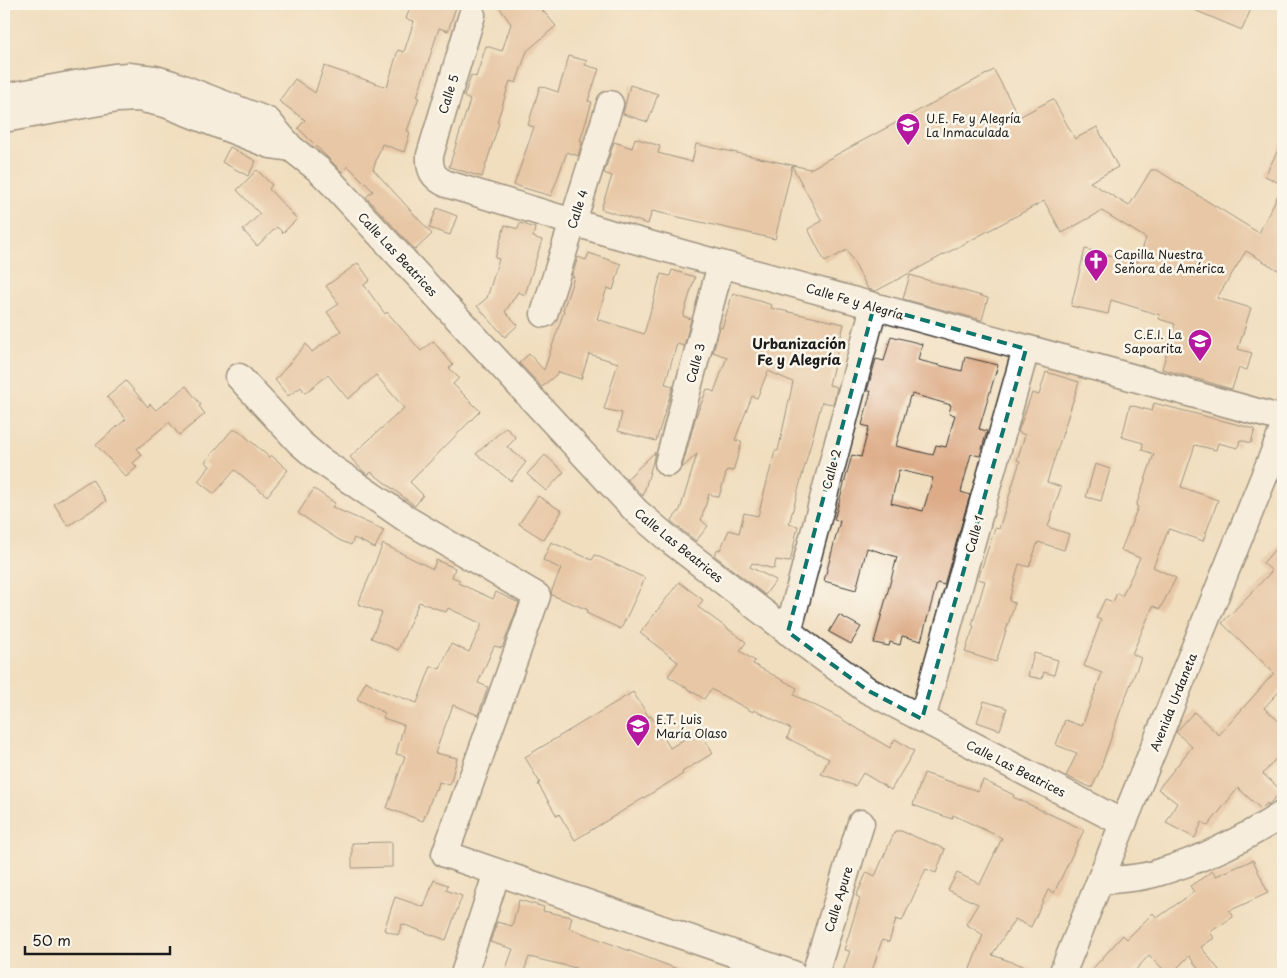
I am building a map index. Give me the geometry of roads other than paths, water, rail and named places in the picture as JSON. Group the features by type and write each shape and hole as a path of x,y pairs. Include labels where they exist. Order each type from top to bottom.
{"street":[{"name":"Calle 5","path":"432,173 429,163 430,155 472,15"},
{"name":"Calle Las Beatrices","path":"4,97 128,76 148,78 172,84 268,121 292,148 334,185 637,512 671,541 788,632 868,690 1123,824"},
{"path":"4,119 118,99 139,98 166,104 270,145 292,148"},
{"name":"Calle 4","path":"544,314 610,104"},
{"name":"Calle Fe y Alegría","path":"432,173 438,180 446,184 573,222 1283,419"},
{"name":"Calle 3","path":"668,463 721,264"},
{"name":"Calle 2","path":"788,632 874,306"},
{"name":"Calle 1","path":"922,719 1026,349"},
{"path":"239,377 299,442 320,460 408,520 537,596 445,854 792,974"},
{"name":"Avenida Urdaneta","path":"1062,974 1283,430"},
{"path":"1100,881 1156,874 1184,864 1213,853 1283,814"},
{"name":"Calle Apure","path":"815,974 861,823"},
{"path":"464,974 497,872"}],"place":[{"name":"U.E. Fe y Alegría La Inmaculada","path":"908,146"},
{"name":"Capilla Nuestra Señora de América","path":"1096,282"},
{"name":"C.E.I. La Sapoarita","path":"1200,362"},
{"name":"E.T. Luis María Olaso","path":"638,747"}],"district":[{"name":"Urbanización Fe y Alegría","path":"799,352"}]}
